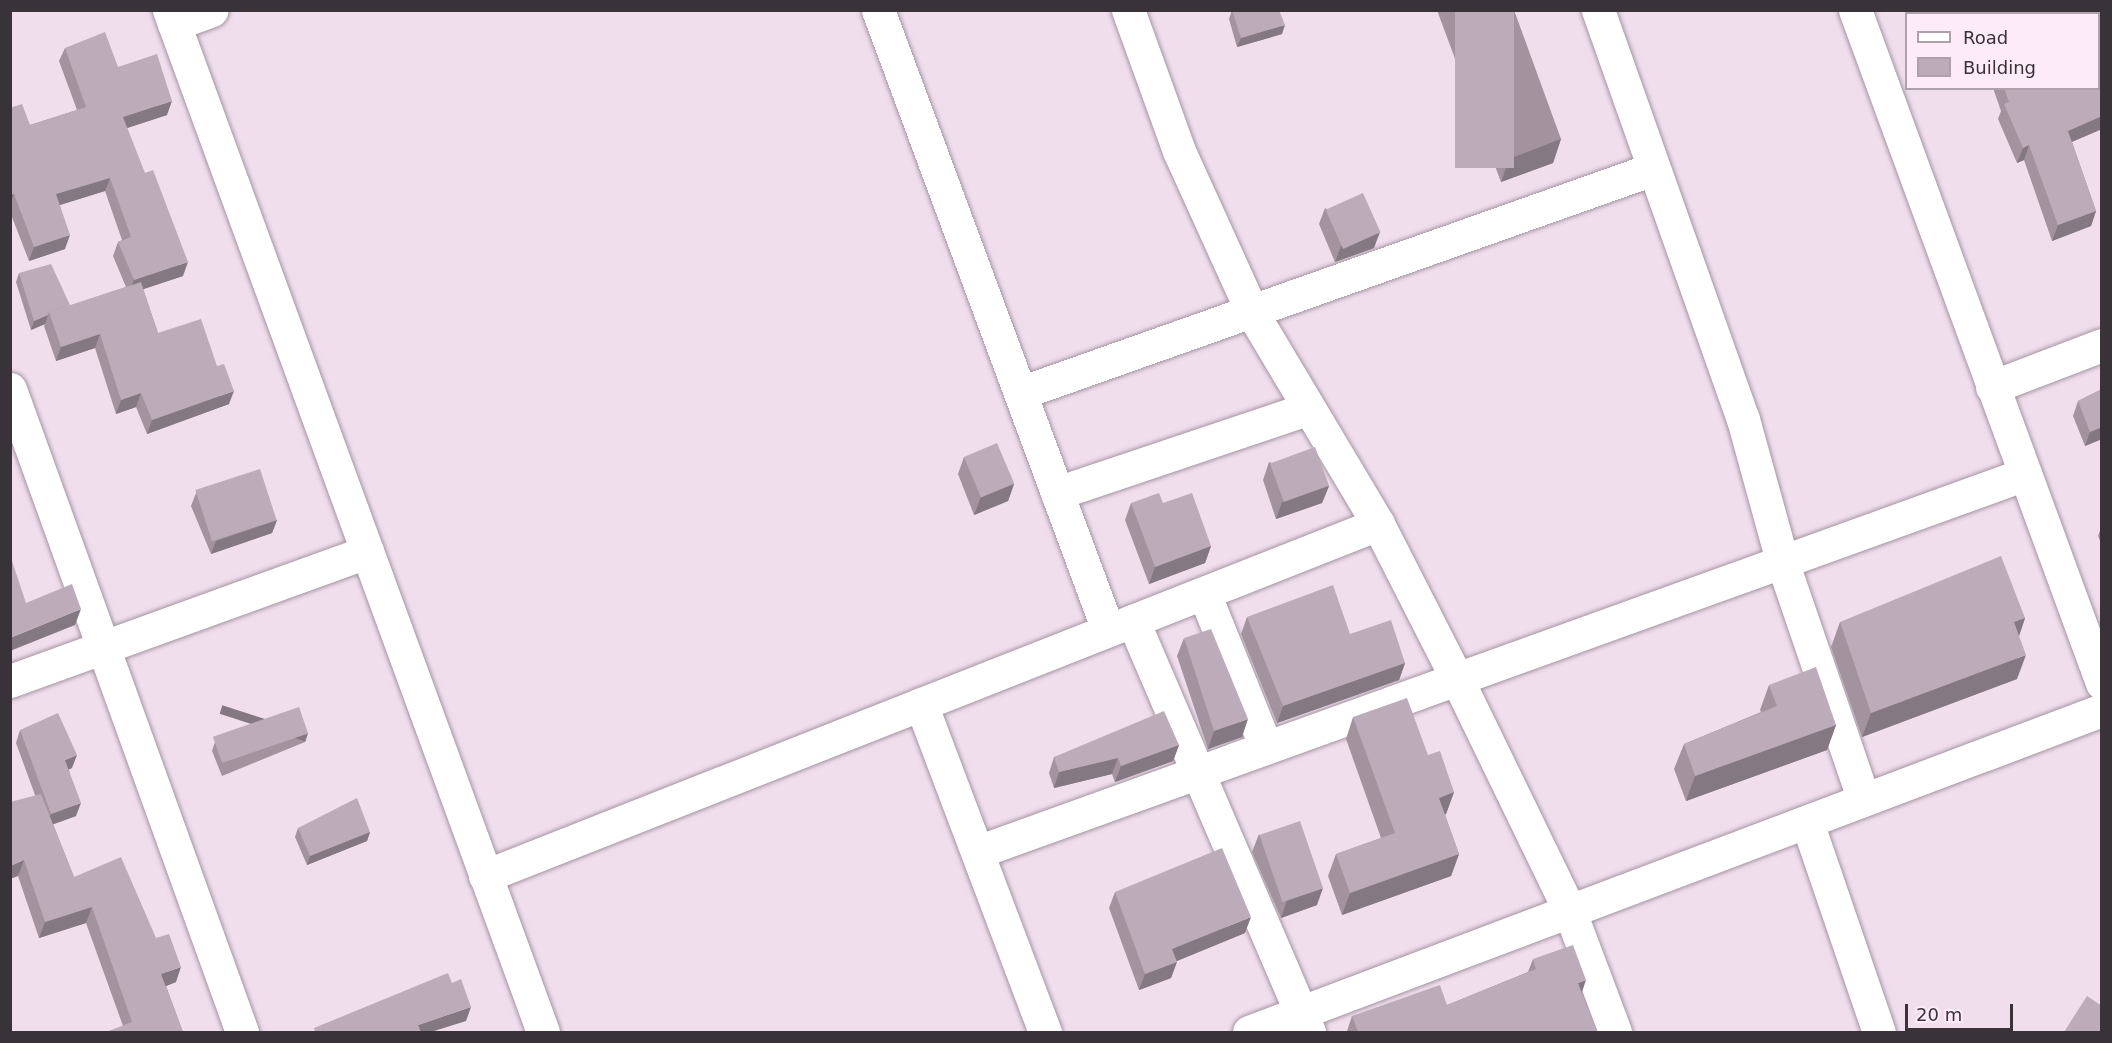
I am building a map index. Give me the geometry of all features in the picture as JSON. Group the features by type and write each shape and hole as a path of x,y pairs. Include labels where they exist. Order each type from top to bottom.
{"street":[{"path":"212,10 171,17 543,1032"},
{"path":"878,10 1058,494 1121,625 1196,772 1305,1024"},
{"path":"1128,10 1179,151 1253,314 1307,409 1378,524 1458,681 1570,912 1615,1032"},
{"path":"1598,10 1743,419 1783,564 1863,798"},
{"path":"1855,10 2102,682"},
{"path":"1020,393 1253,314 1653,169"},
{"path":"1992,387 2102,345"},
{"path":"10,389 107,648 242,1032"},
{"path":"1058,494 1307,409"},
{"path":"976,852 1783,564 2025,474"},
{"path":"485,876 1378,524"},
{"path":"10,681 107,648 367,552"},
{"path":"1204,593 1266,747"},
{"path":"921,704 1045,1032"},
{"path":"1249,1032 1305,1024 1570,912 1807,822 1863,798 2102,710"},
{"path":"1807,822 1879,1032"}],"building":[{"path":"1232,10 1279,10 1285,25 1241,38"},
{"path":"1455,10 1514,10 1514,168 1455,168"},
{"path":"1981,10 2080,10 2080,12 1981,12"},
{"path":"105,32 118,67 157,54 172,101 123,117 145,173 153,170 188,262 134,280 118,242 131,237 110,178 56,194 70,235 34,247 14,194 10,195 10,108 22,104 30,125 86,107 65,48"},
{"path":"2100,65 2102,69 2102,116 2068,131 2096,211 2058,225 2029,145 2023,148 2004,104 2009,102 2005,90 2100,90"},
{"path":"1363,193 1380,232 1343,249 1326,210"},
{"path":"51,264 70,305 49,312 48,315 34,321 19,273"},
{"path":"141,282 158,333 201,319 217,366 224,364 234,391 152,420 141,393 121,400 100,334 61,347 49,312"},
{"path":"2102,389 2102,427 2090,432 2078,401"},
{"path":"997,443 1014,484 981,498 964,457"},
{"path":"1315,447 1329,486 1284,502 1270,463"},
{"path":"260,469 277,520 212,541 195,490"},
{"path":"1159,493 1163,503 1192,493 1211,546 1155,567 1131,503"},
{"path":"10,555 26,603 72,584 81,609 10,638"},
{"path":"2001,556 2025,618 2014,622 2026,655 1871,713 1840,622"},
{"path":"1333,585 1350,634 1391,620 1405,663 1283,706 1247,617"},
{"path":"1211,629 1248,719 1214,731 1184,638"},
{"path":"1816,667 1836,725 1695,776 1684,744 1777,706 1769,685"},
{"path":"1407,698 1428,755 1440,751 1454,792 1439,798 1459,854 1350,893 1336,854 1395,833 1353,717"},
{"path":"299,707 308,733 222,763 213,737"},
{"path":"1164,711 1179,745 1121,766 1118,758 1059,772 1054,757"},
{"path":"58,713 77,755 65,760 81,803 51,814 20,730"},
{"path":"41,794 74,877 121,857 156,938 169,934 181,967 161,974 183,1032 106,1032 132,1022 92,907 45,922 24,860 10,866 10,802"},
{"path":"357,798 370,832 310,856 298,828"},
{"path":"1300,821 1323,888 1282,902 1259,835"},
{"path":"1222,848 1251,917 1172,949 1177,962 1145,974 1115,892"},
{"path":"1573,945 1586,980 1578,983 1597,1032 1358,1032 1352,1016 1440,985 1447,1005 1536,969 1533,959"},
{"path":"448,973 452,983 461,979 471,1007 418,1025 421,1032 315,1032 314,1028"},
{"path":"2087,996 2102,1006 2102,1032 2064,1032"}]}
